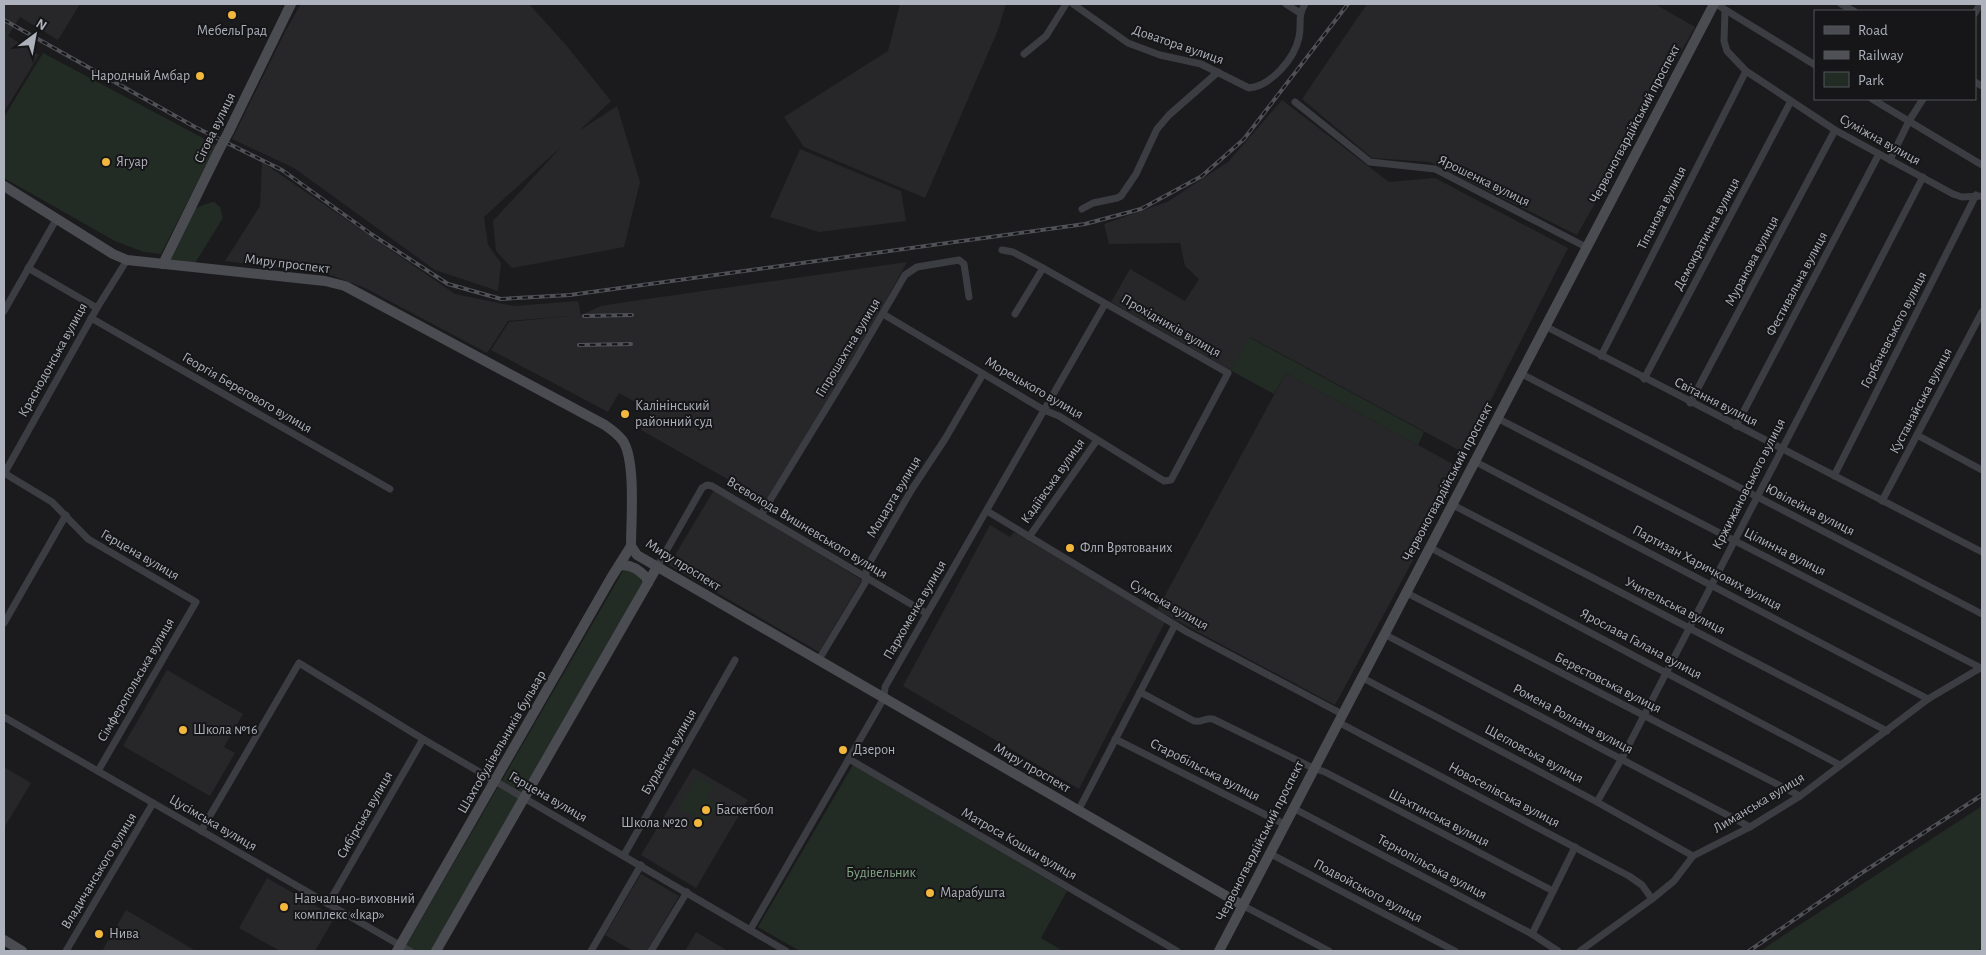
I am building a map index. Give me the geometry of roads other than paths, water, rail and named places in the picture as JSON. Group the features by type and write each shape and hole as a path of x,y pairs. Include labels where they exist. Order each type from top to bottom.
{"main road":[{"name":"Сігова вулиця","path":"163,264 291,4"},
{"name":"Червоногвардійський проспект","path":"1218,951 1715,4"},
{"name":"Миру проспект","path":"4,186 113,254 127,260 325,281 345,286 605,425 624,442 628,454 631,474 631,546 637,555 1242,905"},
{"name":"Шахтобудівельників бульвар","path":"403,949 495,781 631,546"},
{"path":"619,566 625,564 632,567 646,577 648,583"},
{"path":"436,951 657,567"},
{"path":"4,940 22,951"}],"street":[{"path":"1024,54 1046,36 1066,4"},
{"name":"Доватора вулиця","path":"1073,4 1128,43 1160,55 1201,64 1246,87 1253,88 1272,78 1296,48 1299,38 1300,13"},
{"path":"1286,4 1300,13 1306,4"},
{"path":"1715,4 1814,64"},
{"path":"1841,4 1852,10"},
{"name":"Суміжна вулиця","path":"1725,11 1724,41 1727,51 1746,71 1835,130 1890,160 1962,197 1979,195"},
{"name":"Тіпанова вулиця","path":"1600,356 1746,71"},
{"path":"1082,209 1093,203 1121,196 1136,174 1157,129 1169,115 1218,72"},
{"name":"Демократична вулиця","path":"1644,379 1791,100"},
{"path":"1874,100 1982,165"},
{"path":"1890,160 1909,121 1922,100"},
{"name":"Ярошенка вулиця","path":"1295,102 1370,162 1435,168 1586,247"},
{"name":"Муранова вулиця","path":"1690,403 1835,130"},
{"name":"Фестивальна вулиця","path":"1736,426 1879,154"},
{"name":"Кржижановського вулиця","path":"1597,802 1622,758 1923,177"},
{"name":"Горбачевського вулиця","path":"1834,476 1979,195"},
{"path":"4,311 57,218"},
{"name":"Прохідників вулиця","path":"1002,250 1013,252 1044,268 1229,374 1172,480"},
{"name":"Краснодонська вулиця","path":"4,473 91,318 127,260"},
{"name":"Гіпрошахтна вулиця","path":"761,515 905,275 917,267 962,261 969,297"},
{"path":"28,268 97,308"},
{"path":"1015,314 1044,268"},
{"name":"Пархоменка вулиця","path":"750,930 884,698 886,687 926,613 1106,304"},
{"name":"Кустанайська вулиця","path":"1882,501 1982,312"},
{"name":"Морецького вулиця","path":"883,314 1044,410 1060,416 1164,481 1172,480"},
{"name":"Георгія Берегового вулиця","path":"91,318 390,489"},
{"name":"Світання вулиця","path":"1545,326 1690,403 1982,552"},
{"name":"Ювілейна вулиця","path":"1520,373 1982,614"},
{"name":"Моцарта вулиця","path":"818,661 865,583 864,577 867,567 912,489 945,439 983,374"},
{"name":"Цілинна вулиця","path":"1497,418 1982,667"},
{"path":"1917,435 1982,470"},
{"name":"Кадіївська вулиця","path":"1029,537 1097,440"},
{"name":"Партизан Харичкових вулиця","path":"1474,461 1712,584 1928,699"},
{"name":"Герцена вулиця","path":"4,473 52,502 88,539 196,602"},
{"name":"Всеволода Вишневського вулиця","path":"657,567 702,488 707,485 712,486 926,613"},
{"name":"Учительська вулиця","path":"1451,504 1887,731"},
{"name":"Сумська вулиця","path":"987,511 1175,625 1340,718"},
{"path":"4,623 66,515"},
{"name":"Ярослава Галана вулиця","path":"1429,547 1840,765"},
{"name":"Берестовська вулиця","path":"1406,592 1800,796"},
{"name":"Сімферопольська вулиця","path":"98,771 196,602"},
{"path":"1078,811 1175,625"},
{"name":"Ромена Роллана вулиця","path":"1384,634 1750,827"},
{"name":"Бурденка вулиця","path":"624,855 735,660"},
{"name":"Герцена вулиця","path":"201,831 299,663 423,739 786,951"},
{"name":"Лиманська вулиця","path":"1580,951 1652,899 1674,880 1693,856 1750,827 1800,796 1928,699 1982,667"},
{"name":"Щегловська вулиця","path":"1361,677 1597,802 1693,856"},
{"name":"Шахтинська вулиця","path":"1140,692 1194,721 1199,722 1213,719 1313,768 1325,772 1553,891"},
{"name":"Цусімська вулиця","path":"4,717 403,949"},
{"name":"Новоселівська вулиця","path":"1340,718 1642,885 1652,899"},
{"name":"Сибірська вулиця","path":"328,904 423,739"},
{"name":"Старобільська вулиця","path":"1115,739 1284,824"},
{"name":"Матроса Кошки вулиця","path":"849,759 1177,951"},
{"name":"Владичанського вулиця","path":"66,951 153,803"},
{"name":"Тернопільська вулиця","path":"1292,808 1532,934 1558,951"},
{"path":"1532,934 1575,847"},
{"name":"Подвойського вулиця","path":"1269,853 1455,951"},
{"path":"591,951 641,866"},
{"path":"651,951 687,892"},
{"name":"Миру проспект","path":"1242,905 1328,951"}],"railway":[{"path":"4,20 195,127 282,170 371,234 448,284 501,299 570,295 1085,224 1141,209 1202,176 1244,139 1348,4"},
{"path":"584,316 632,315"},
{"path":"579,345 631,344"},
{"path":"1749,951 1860,874 1982,795"}],"place":[{"name":"МебельГрад","path":"232,15"},
{"name":"Народный Амбар","path":"200,76"},
{"name":"Ягуар","path":"106,162"},
{"name":"Калінінський районний суд","path":"625,414"},
{"name":"Флп Врятованих","path":"1070,548"},
{"name":"Школа №16","path":"183,730"},
{"name":"Дзерон","path":"843,750"},
{"name":"Баскетбол","path":"706,810"},
{"name":"Школа №20","path":"698,823"},
{"name":"Марабушта","path":"930,893"},
{"name":"Навчально-виховний комплекс «Ікар»","path":"284,907"},
{"name":"Нива","path":"99,934"}],"park label":[{"name":"Будівельник","path":"881,873"}]}
